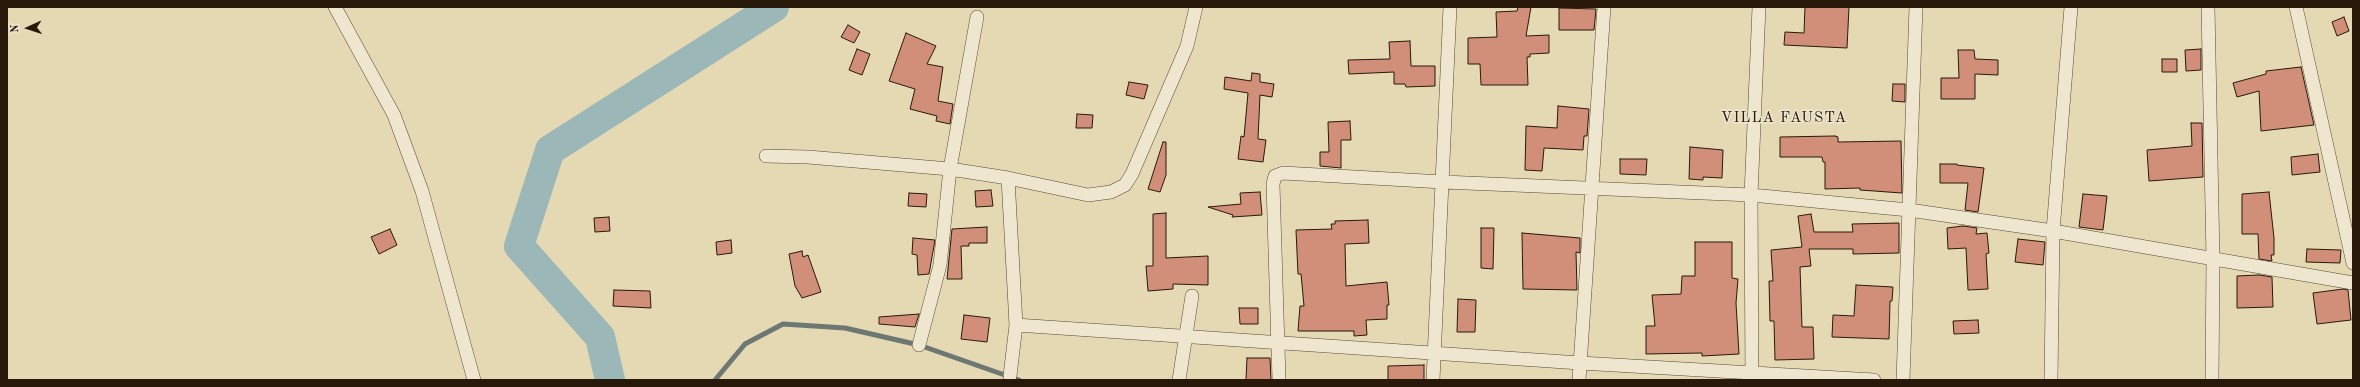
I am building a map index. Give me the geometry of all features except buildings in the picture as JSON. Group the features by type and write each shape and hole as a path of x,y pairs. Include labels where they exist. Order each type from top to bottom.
{"street":[{"path":"335,7 394,115 422,192 474,380"},
{"path":"766,156 808,157 950,169 1008,178 1088,195 1111,192 1125,185 1132,174 1187,46 1196,7"},
{"path":"1433,380 1450,7"},
{"path":"1579,380 1604,7"},
{"path":"1752,377 1751,195 1760,7"},
{"path":"1903,380 1916,7"},
{"path":"2051,380 2053,231 2071,7"},
{"path":"2208,7 2213,259 2212,380"},
{"path":"2296,7 2353,262"},
{"path":"919,345 940,265 950,169 977,17"},
{"path":"1279,380 1273,184 1275,176 1283,173 1443,182 1751,195 1909,210 2053,231 2353,283"},
{"path":"1008,178 1016,325 1010,376"},
{"path":"1180,380 1188,337 1192,296"},
{"path":"1016,325 1580,363 1752,377 1874,380"}],"waterway":[{"path":"610,380 600,337 519,246 550,150 774,7"},
{"path":"715,380 745,344 783,324 845,328 919,345 1019,380"}],"district":[{"name":"VILLA FAUSTA","path":"1784,118"}]}
